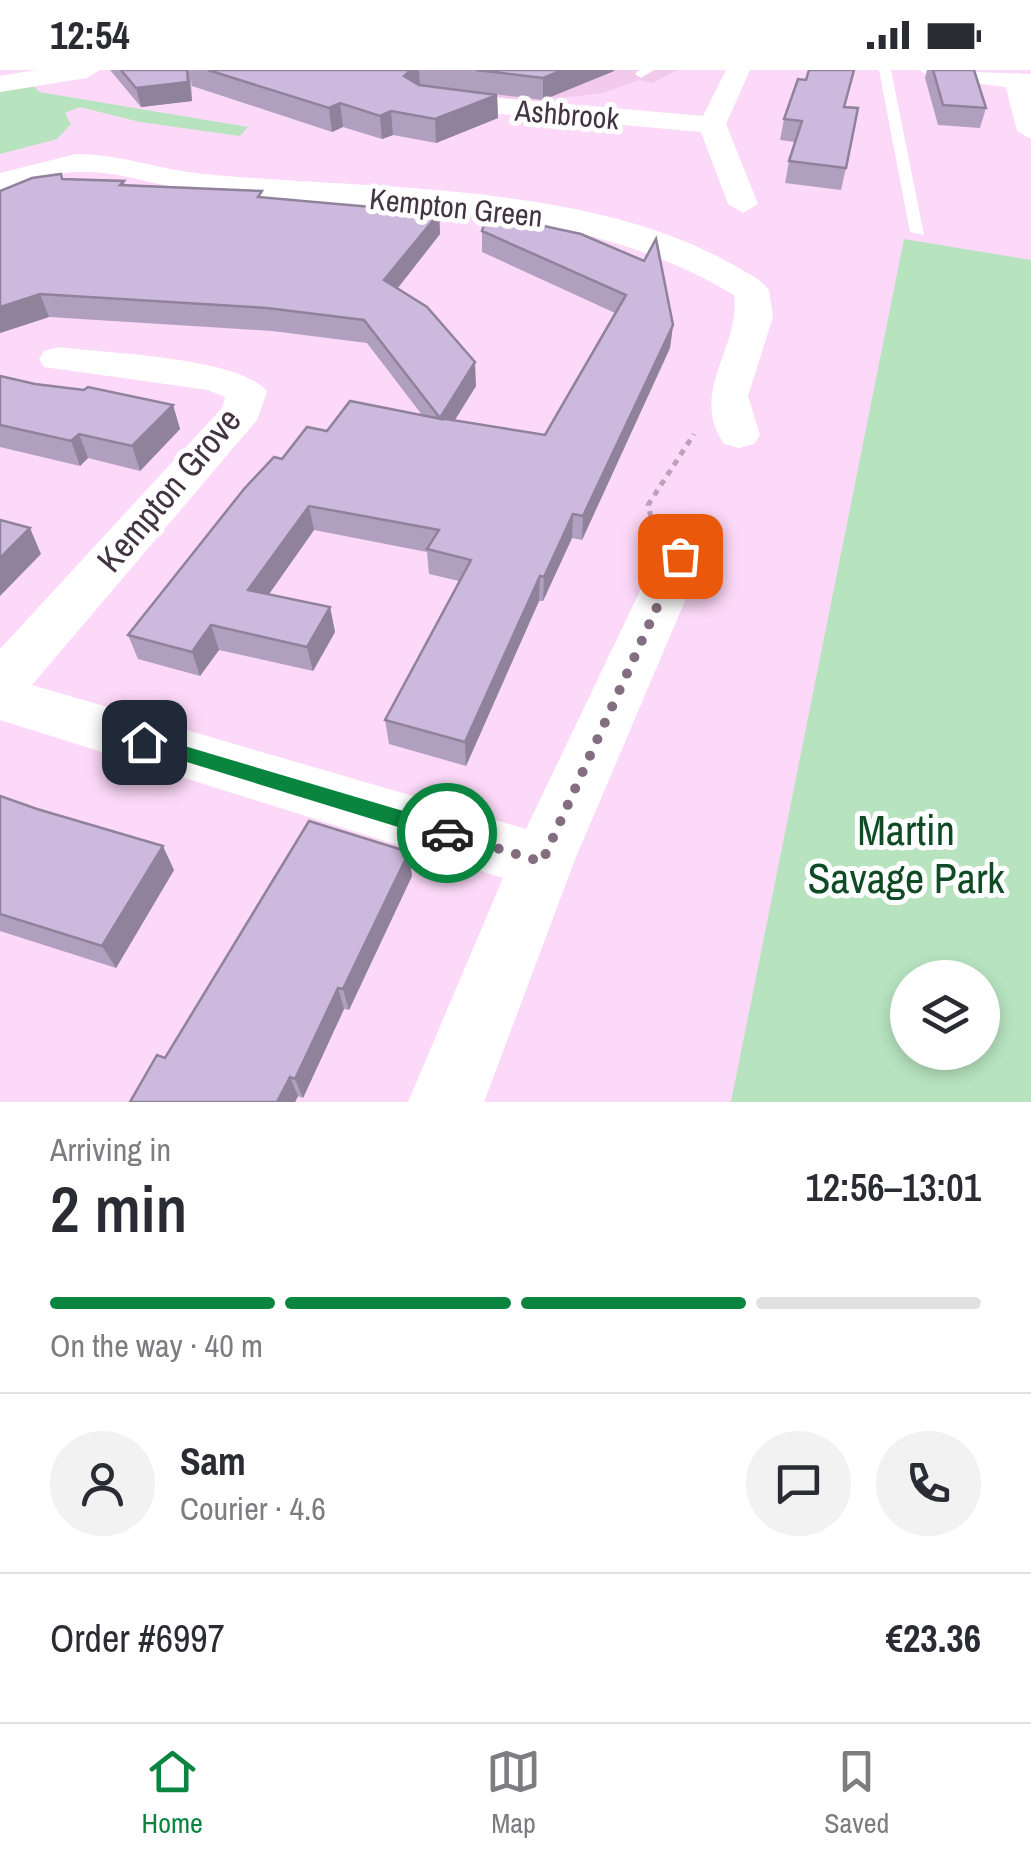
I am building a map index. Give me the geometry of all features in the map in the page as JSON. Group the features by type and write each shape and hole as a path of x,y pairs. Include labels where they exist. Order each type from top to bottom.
{"main road":[{"path":"0,84 87,70"},
{"path":"932,70 1024,81"}],"street":[{"path":"738,70 712,124 743,204"},
{"path":"1024,81 1029,124"},
{"name":"Ashbrook","path":"422,97 556,114 712,124"},
{"name":"Kempton Green","path":"0,184 34,170 90,163 194,182 467,206 626,234 722,268 751,290 755,316 728,396"},
{"name":"Kempton Grove","path":"0,684 242,411 247,392 217,379 58,359"},
{"path":"728,396 739,435"},
{"path":"446,1102 542,862 679,556"},
{"path":"0,698 542,862"}],"lane":[{"path":"885,70 918,232"}],"path":[{"path":"679,556 648,505 690,439 728,396"}],"shaded area":[{"path":"439,70 678,70 652,83 639,80 603,93 535,101 471,94"}],"green space":[{"path":"34,86 39,92 248,127 240,136 140,122 80,107 65,113 71,124 57,139 0,154 0,92"},
{"name":"Martin Savage Park","path":"904,239 1031,260 1031,1102 731,1102"}],"building":[{"path":"121,70 187,70 188,82 136,88"},
{"path":"208,70 411,70 404,76 419,85 497,95 435,119 391,111 380,116 340,103 329,108"},
{"path":"476,70 563,70 543,78"},
{"path":"809,70 854,70 844,107 858,108 846,168 789,161 802,121 784,119 798,79 806,80"},
{"path":"933,70 974,70 986,108 943,105"},
{"path":"61,174 62,179 124,181 120,185 262,191 258,197 439,213 384,280 427,307 475,362 440,418 364,320 267,308 40,294 0,307 0,191 32,178"},
{"path":"488,214 581,234 644,261 656,239 673,325 583,516 573,514 544,577 540,576 465,742 385,720 471,560 427,549 439,530 309,506 248,590 330,607 307,647 211,625 192,652 128,635 274,457 282,459 307,427 327,431 350,401 545,435 626,295 482,231"},
{"path":"0,376 35,384 84,390 88,387 173,405 132,446 79,434 71,441 0,425"},
{"path":"0,520 30,528 0,558"},
{"path":"0,796 163,846 102,946 0,914"},
{"path":"309,821 409,852 295,1079 290,1077 277,1102 130,1102 157,1055 165,1058"}],"way so far":[{"path":"447,833 542,862 680,556"}],"route":[{"path":"144,742 447,833"}]}
